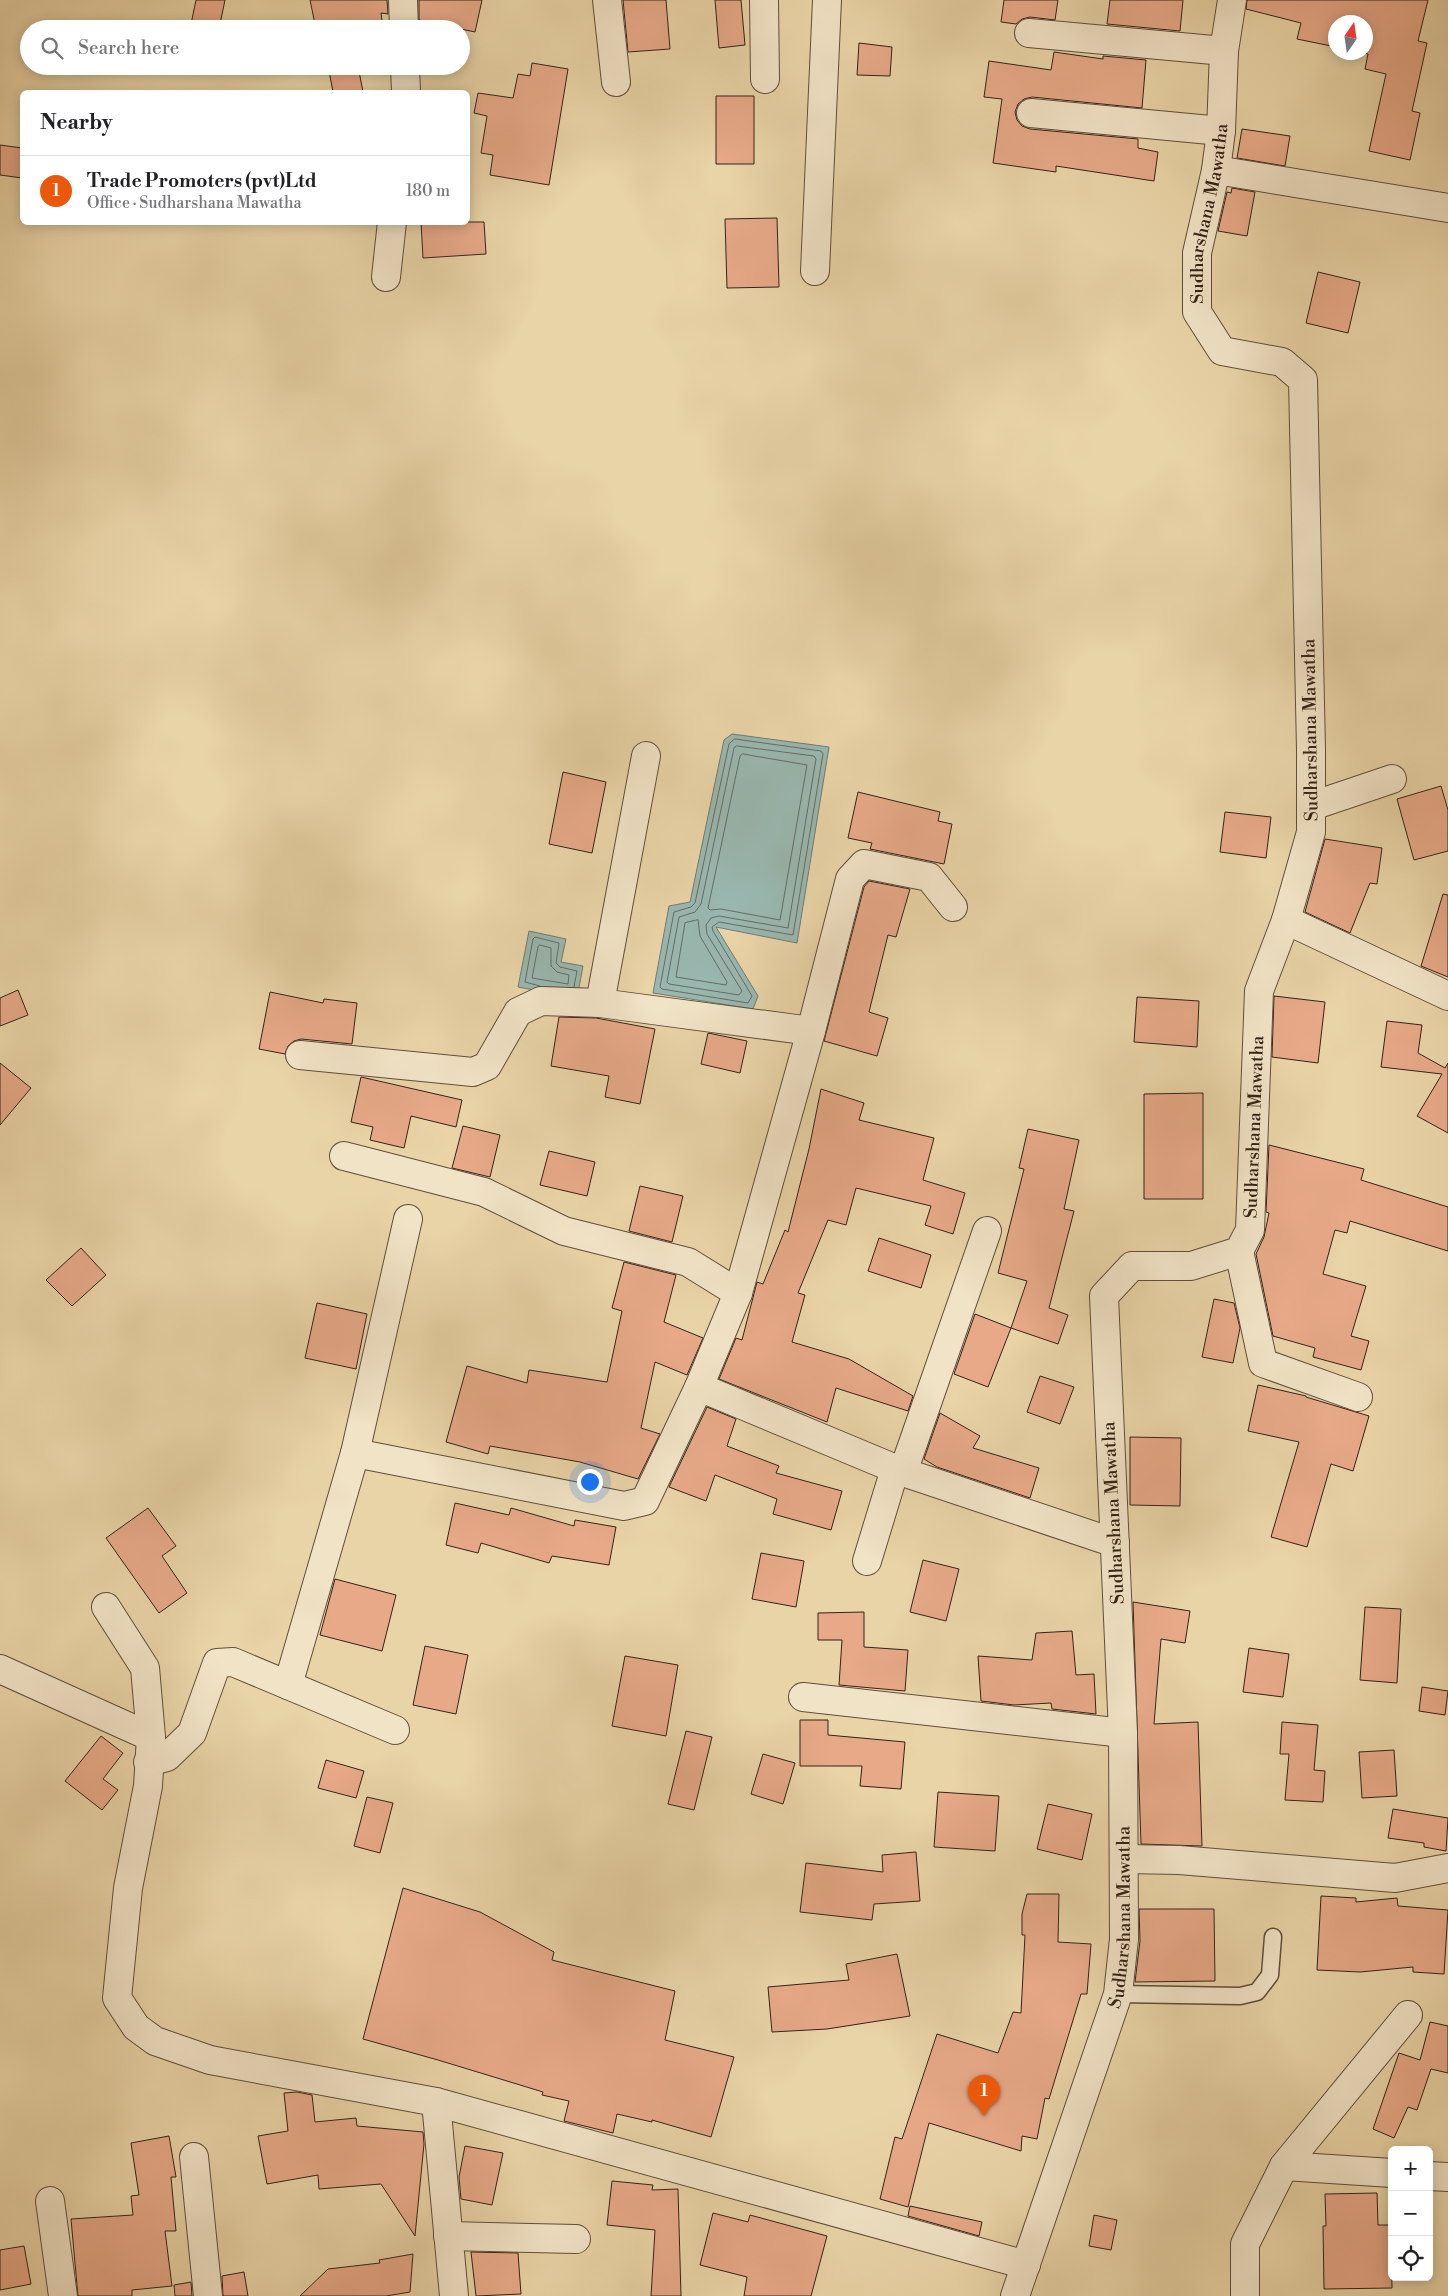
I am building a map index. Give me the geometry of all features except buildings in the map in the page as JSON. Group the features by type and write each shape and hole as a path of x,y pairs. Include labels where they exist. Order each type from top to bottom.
{"street":[{"path":"403,0 404,20"},
{"path":"607,0 616,82"},
{"path":"764,0 765,79"},
{"path":"815,271 827,0"},
{"name":"Sudharshana Mawatha","path":"1015,2296 1118,1994 1124,1939 1123,1733 1104,1296 1132,1266 1191,1266 1239,1251 1250,1230 1259,991 1286,920 1310,832 1312,806 1303,380 1282,362 1222,351 1197,312 1197,253 1216,170 1221,131 1224,51 1232,0"},
{"path":"1029,33 1224,51"},
{"path":"405,75 406,90"},
{"path":"1031,114 1221,131"},
{"path":"1216,170 1448,208"},
{"path":"386,277 392,225"},
{"path":"600,1003 646,756"},
{"path":"1312,806 1392,780"},
{"path":"355,1453 624,1506 645,1501 699,1387 738,1293 811,1031 850,879 864,864 929,877 953,907"},
{"path":"1286,920 1448,996"},
{"path":"300,1055 473,1072 487,1066 518,1012 541,1000 600,1003 811,1031"},
{"path":"344,1156 484,1192 564,1231 688,1262 738,1293"},
{"path":"288,1685 355,1453 408,1219"},
{"path":"867,1561 987,1231"},
{"path":"1239,1251 1263,1363 1358,1397"},
{"path":"699,1387 899,1470 1115,1543"},
{"path":"106,1608 144,1668 150,1750 148,1786 128,1888 116,1998 136,2027 156,2041 210,2060 436,2102 1026,2265"},
{"path":"0,1669 150,1750 167,1757 192,1733 216,1663 233,1662 395,1730"},
{"path":"803,1697 1123,1733"},
{"path":"1124,1859 1179,1860 1395,1878 1448,1868"},
{"path":"1245,2296 1245,2244 1284,2166 1408,2015"},
{"path":"436,2102 454,2296"},
{"path":"194,2157 208,2296"},
{"path":"1284,2166 1388,2174"},
{"path":"1433,2176 1448,2177"},
{"path":"50,2201 64,2296"},
{"path":"448,2236 576,2239"}],"lane":[{"path":"1118,1994 1240,1996 1257,1992 1270,1975 1273,1937"}],"water":[{"path":"732,734 829,747 797,943 716,927 758,996 753,1009 653,993 669,906 690,902 724,740"},
{"path":"529,931 566,939 561,962 583,966 577,998 518,987"}],"place":[{"name":"Trade Promoters (pvt)Ltd","path":"984,2116"}]}
